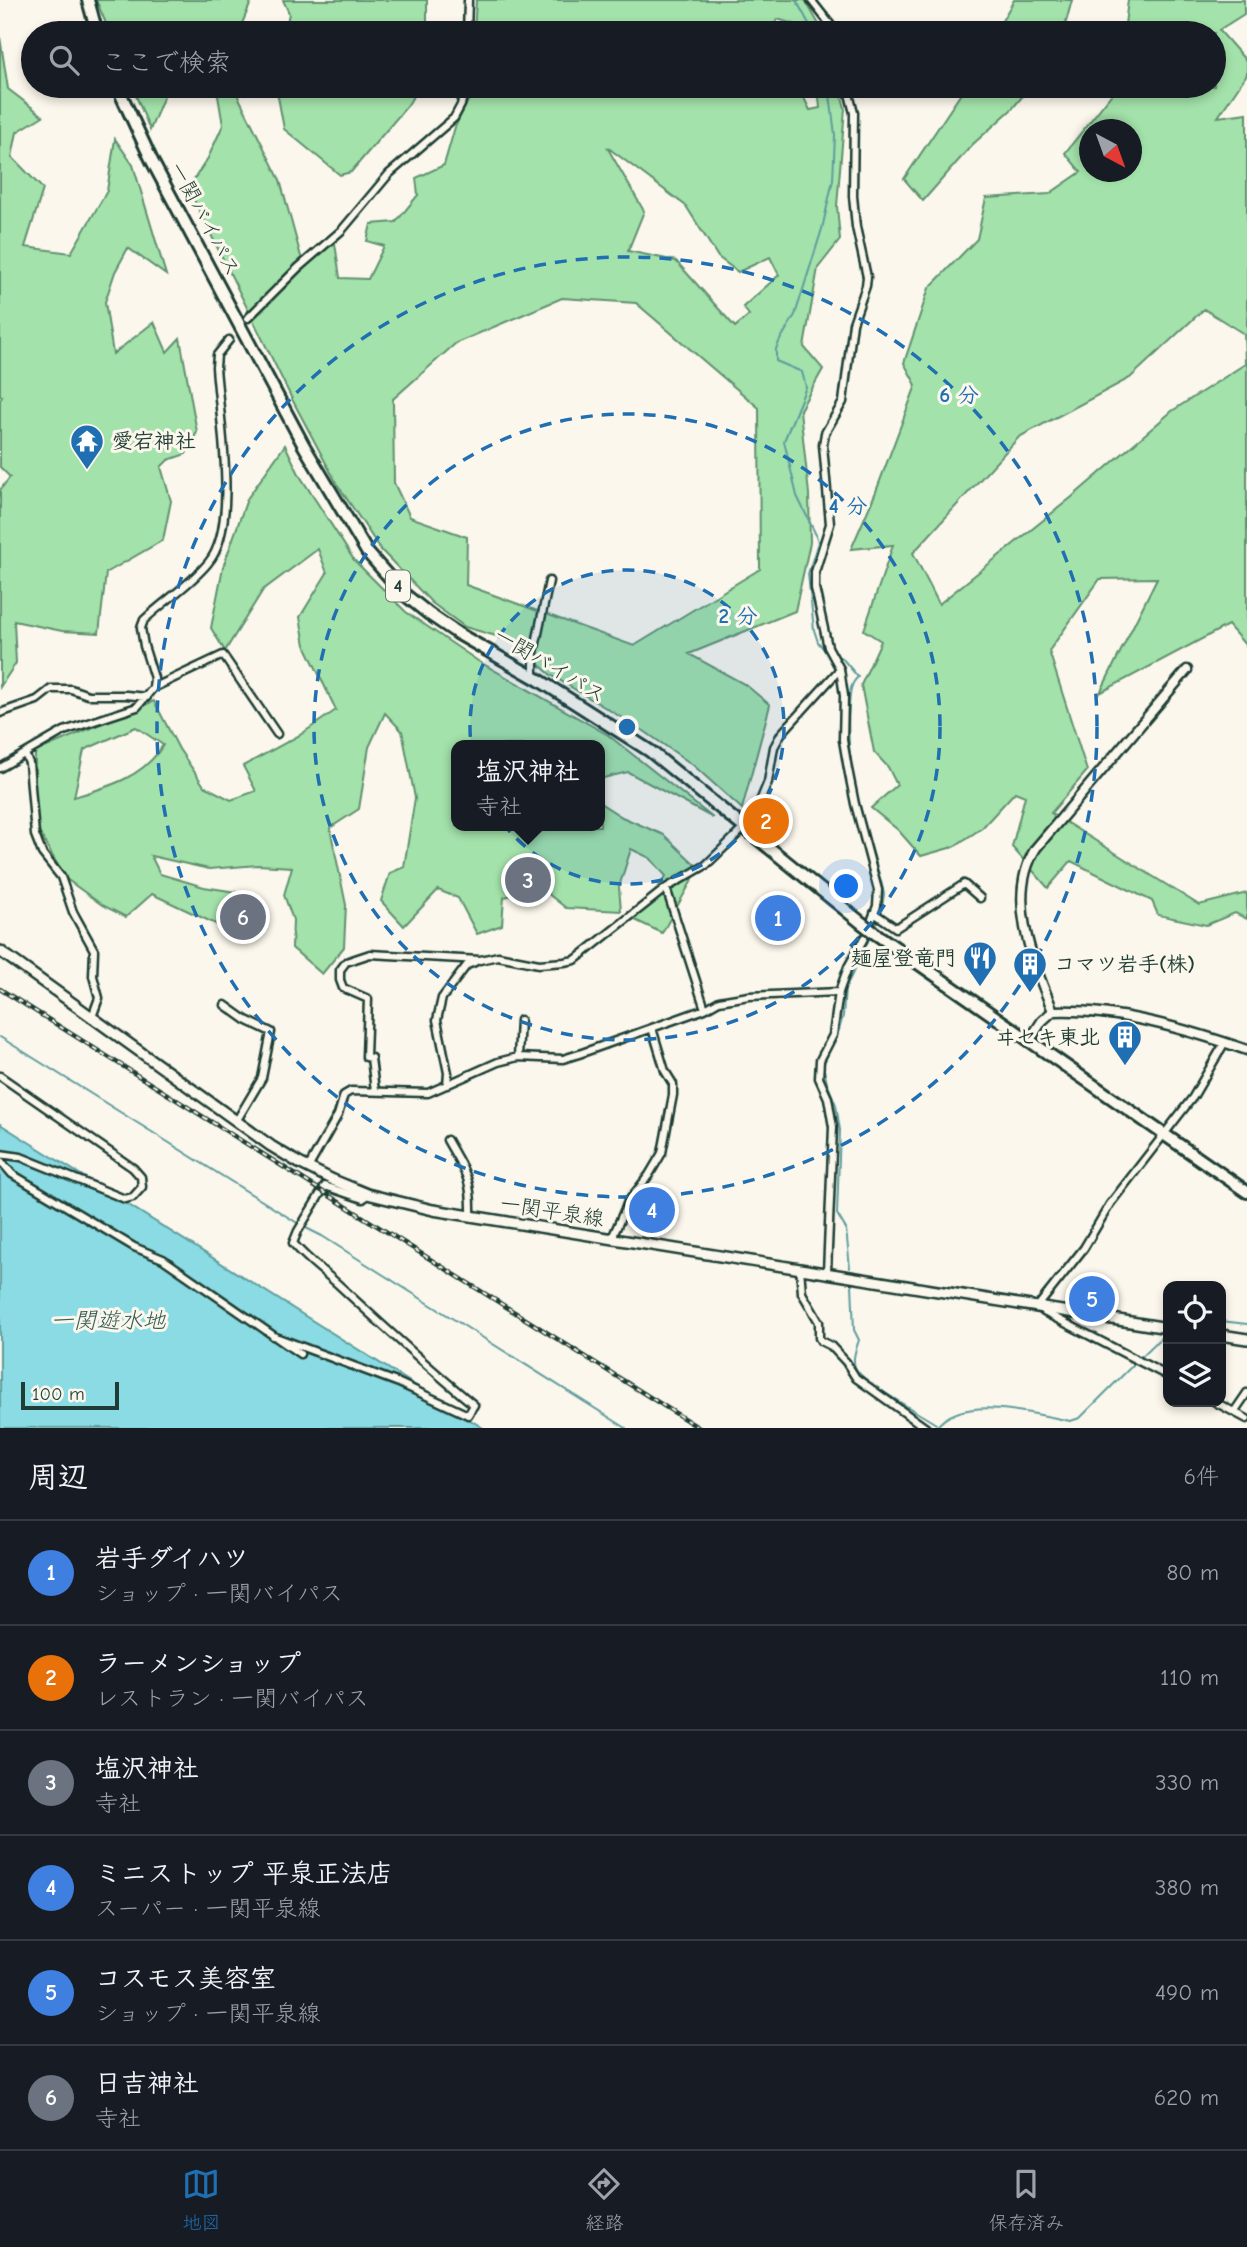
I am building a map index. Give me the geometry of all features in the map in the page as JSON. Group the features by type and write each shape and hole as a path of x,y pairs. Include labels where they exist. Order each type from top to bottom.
{"highway":[{"path":"88,0 94,21"},
{"name":"一関バイパス","path":"123,98 152,161 304,446 368,552 404,594 429,614 650,751 744,828 869,919 876,934 1247,1192"}],"main road":[{"name":"一関平泉線","path":"0,951 271,1146 307,1168 367,1194 398,1203 471,1216 1163,1327"},
{"path":"1226,1336 1247,1339"}],"street":[{"path":"467,21 468,0"},
{"path":"811,0 828,21"},
{"path":"248,318 298,268 342,230 389,174 454,118 462,98"},
{"path":"851,98 853,106 852,196 867,277 853,323 842,402 825,433 822,445 830,524 815,580 821,617 830,650 839,669 844,696 843,740 848,769 878,890 877,906 869,919 897,928 964,884 980,898"},
{"path":"0,768 64,731 137,708 153,688 154,678 141,628 144,620 209,562 221,537 226,479 216,367 217,355 229,340"},
{"path":"534,678 534,653 549,581"},
{"path":"153,688 223,655 277,734"},
{"path":"447,1084 448,1073 437,1020 442,998 467,965 498,957 539,964 575,960 666,888 706,865 744,828 758,806 768,782 774,747 781,734 833,679 839,669"},
{"path":"1053,1011 1037,968 1024,920 1024,874 1029,859 1186,670"},
{"path":"0,713 37,700 51,689 71,689 88,695 147,697"},
{"path":"25,754 29,762 35,835 42,853 61,877 73,912 94,950 93,976 99,998 92,1017"},
{"path":"666,888 705,1009"},
{"path":"827,1272 833,1127 828,1098 819,1078 819,1069 820,1060 833,1035 839,992 848,967 864,938"},
{"path":"375,1091 371,1058 366,1057 368,999 343,988 340,970 346,962 370,954 480,960"},
{"path":"307,1168 338,1115 344,1095 351,1091 428,1093 498,1062 518,1057 563,1059 705,1009 719,1001 749,996 839,992"},
{"path":"225,1005 246,1020 271,1032 262,1078 237,1121"},
{"path":"1029,1041 1042,1021 1053,1011 1080,1011 1193,1032 1247,1050"},
{"path":"518,1057 520,1020"},
{"path":"612,1238 628,1202 662,1153 673,1084 665,1071 652,1028"},
{"path":"1163,1373 1044,1312 1038,1306 1084,1248 1111,1204 1193,1097 1225,1042"},
{"path":"0,1076 133,1168 141,1177 142,1187 134,1197 125,1199 21,1157 0,1154"},
{"path":"447,1140 469,1179 471,1216"},
{"path":"0,1160 12,1174 134,1247 163,1259 300,1354"},
{"path":"273,1336 399,1384 468,1415 472,1411 474,1405 416,1356 332,1278 305,1258 293,1244 325,1186 356,1198 363,1199 367,1194"},
{"path":"800,1268 802,1293 820,1322 821,1341 831,1346 856,1378 926,1428"},
{"path":"1234,1412 1247,1394"},
{"path":"1224,1407 1247,1419"}],"green space":[{"path":"96,0 252,0 243,21 105,21"},
{"path":"283,0 427,0 427,21 287,21 289,13"},
{"path":"476,0 805,0 817,21 777,19 475,21"},
{"path":"1014,0 1072,0 1066,21 1002,21"},
{"path":"1128,0 1244,0 1244,14 1226,26 1226,21 1125,21"},
{"path":"0,37 8,89 43,116 17,132 12,157 43,189 25,247 71,253 107,191 115,139 133,165 166,275 128,248 115,272 105,302 113,354 154,322 167,352 180,338 197,432 186,454 168,460 161,467 171,501 163,540 106,573 99,633 62,631 14,621 16,663 0,687 0,490 10,477 0,467"},
{"path":"1226,38 1247,62 1247,74 1218,117 1247,113 1247,647 1228,625 1100,693 1157,578 1100,579 1049,651 1087,771 1051,813 1199,905 1247,893 1247,919 1235,913 1206,925 1158,915 1152,901 1071,861 1048,888 1012,847 1025,796 1015,792 982,828 953,847 921,856 898,830 871,808 897,785 888,767 874,752 861,685 881,641 864,630 893,545 851,549 916,385 904,363 929,288 977,239 986,198 1049,194 1079,173 1079,182 1142,182 1142,119 1092,119 1109,98 1226,98","holes":["1204,309 1244,334 1245,364 1172,411 1072,497 939,604 913,553 1019,437 1130,378"]},
{"path":"137,98 163,98 150,130"},
{"path":"218,98 239,98 280,180 303,264 335,243 340,278 368,279 384,246 367,241 371,224 396,222 418,195 416,178 444,165 455,127 470,98 804,98 810,110 820,108 819,98 842,98 845,108 837,206 840,240 818,268 804,347 823,369 800,410 809,494 810,543 795,611 689,654 746,685 770,705 742,809 693,765 644,731 551,675 510,640 465,627 432,603 381,550 337,484 188,188 208,158 223,125","holes":["607,147 686,206 718,257 738,272 770,257 779,275 743,307 749,315 735,327 676,261 628,251 644,211","562,298 636,303 759,408 760,569 634,646 466,585 467,537 410,517 394,483 393,399 456,343"]},
{"path":"278,98 412,98 351,172 340,175 284,129"},
{"path":"958,98 1021,98 972,145 923,201 904,179"},
{"path":"1079,135 1079,170 1065,153"},
{"path":"285,445 300,476 354,560 406,612 478,661 608,735 713,818 628,772 605,778 605,740 451,740 451,831 605,831 605,806 622,817 664,835 699,868 662,933 635,920 666,876 650,858 631,849 619,887 621,911 566,908 542,889 504,897 502,925 477,934 458,898 438,890 404,926 381,901 390,873 404,867 415,798 402,731 385,713 369,747 359,809 330,828 346,905 344,947 322,974 292,948 293,920 284,895 292,867 258,865 209,869 151,856 160,874 204,887 236,892 263,907 254,935 220,926 152,894 126,917 102,905 65,878 39,832 35,752 154,701 179,749 204,786 231,800 256,791 243,766 300,735 336,710 305,645 300,617 327,573 318,549 263,590 225,651 211,628 223,567 247,499","holes":["136,727 163,745 155,756 124,779 74,797 84,750"]}],"water":[{"name":"一関遊水地","path":"0,1124 483,1428 0,1428"}],"waterway":[{"path":"796,0 807,21"},
{"path":"827,653 818,642 814,630 808,574 818,542 797,496 784,441 806,387 802,372 776,361 776,349 795,315 822,229 833,180 835,135 830,98"},
{"path":"836,656 842,658 858,677 850,695 850,751 857,795 884,894 881,913"},
{"path":"874,929 879,918"},
{"path":"850,1268 846,1229 837,1214 840,1130 836,1105 823,1065 839,1030 845,989 870,937"},
{"path":"0,1037 299,1224"},
{"path":"304,1227 626,1428"},
{"path":"852,1284 854,1330 859,1340 854,1357 855,1367 878,1389 936,1424"},
{"path":"1226,1322 1247,1324"},
{"path":"1139,1359 1163,1336"},
{"path":"936,1428 948,1417 963,1411 980,1409 1019,1411 1070,1421 1080,1418 1135,1363"}],"tunnel":[{"path":"229,340 248,318"}],"railway":[{"path":"0,989 699,1428"}],"place":[{"name":"愛宕神社","path":"87,471"},
{"name":"ラーメンショップ","path":"766,821"},
{"name":"塩沢神社","path":"528,880"},
{"name":"日吉神社","path":"243,917"},
{"name":"岩手ダイハツ","path":"778,918"},
{"name":"麺屋登竜門","path":"980,988"},
{"name":"コマツ岩手(株)","path":"1030,994"},
{"name":"ヰセキ東北","path":"1125,1067"},
{"name":"ミニストップ 平泉正法店","path":"652,1210"},
{"name":"コスモス美容室","path":"1092,1299"}]}
